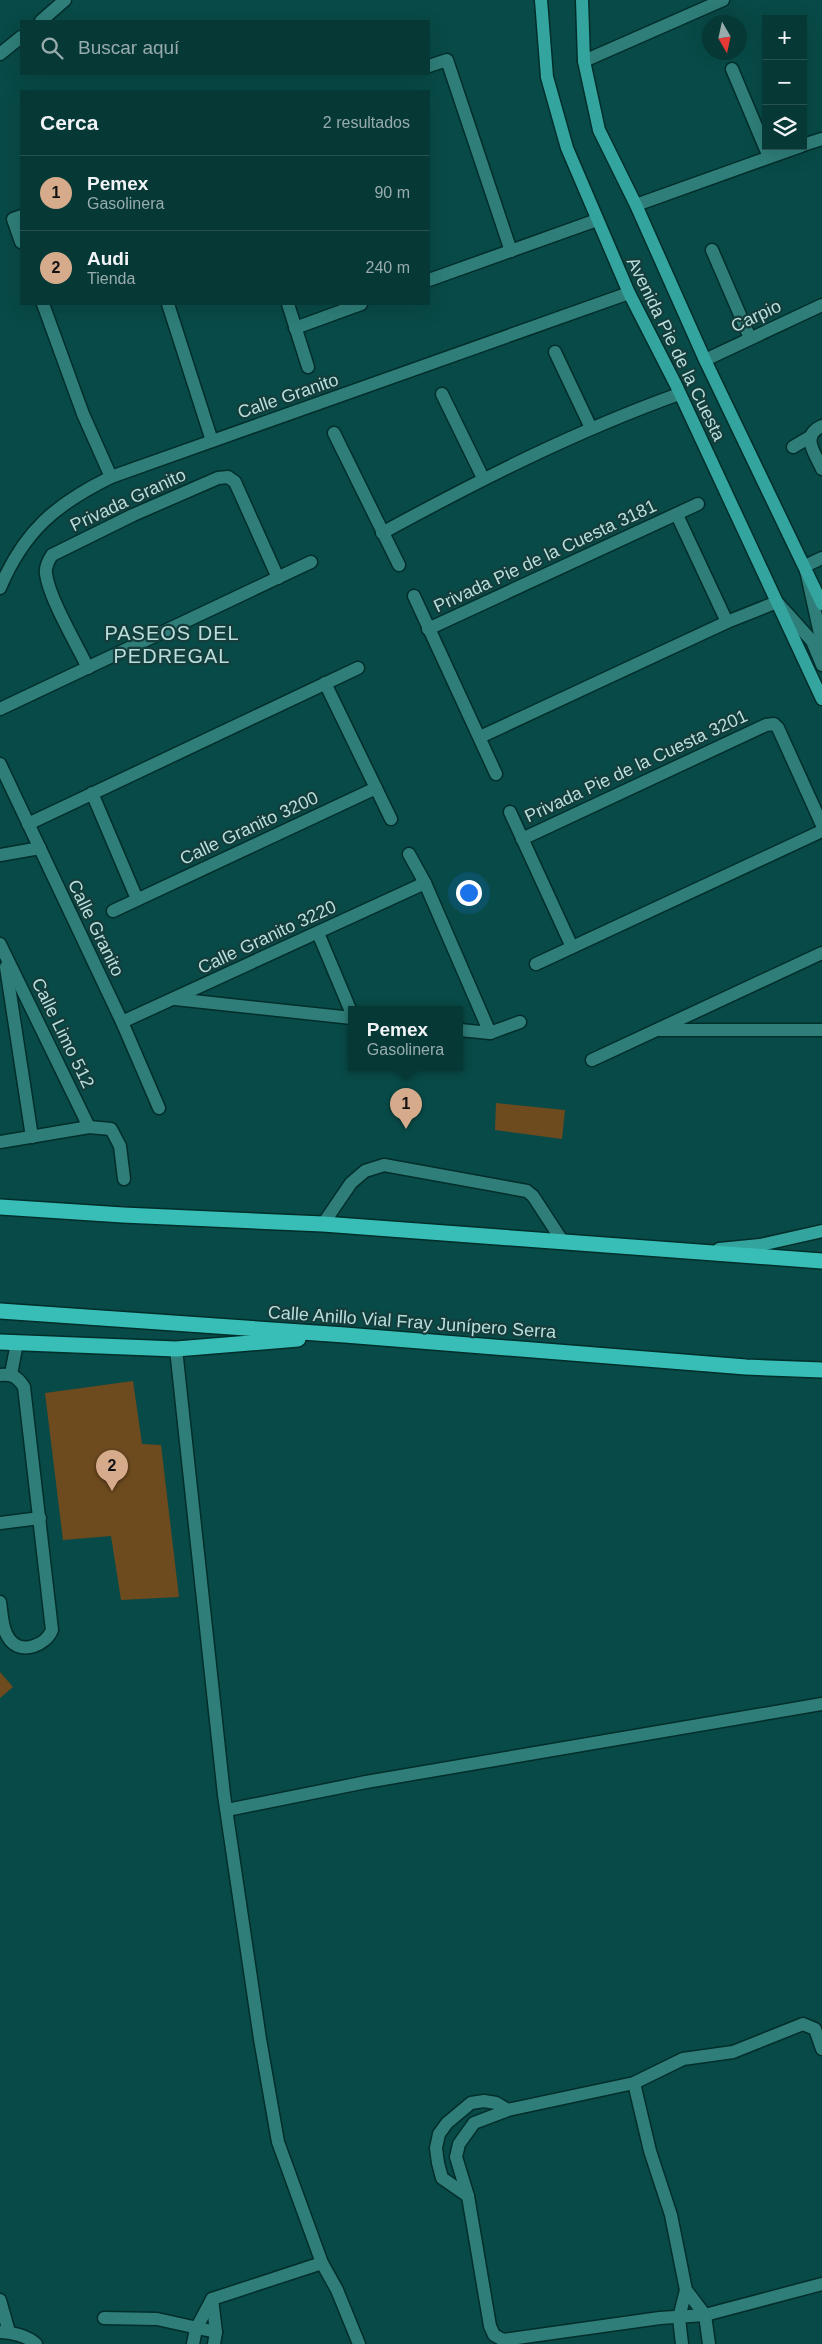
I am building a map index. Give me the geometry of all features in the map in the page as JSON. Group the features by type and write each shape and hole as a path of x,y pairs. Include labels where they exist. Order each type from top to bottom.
{"highway":[{"path":"0,1207 123,1215 323,1224 687,1252 822,1260"},
{"name":"Calle Anillo Vial Fray Junípero Serra","path":"0,1311 345,1335 746,1367 822,1370"},
{"path":"0,1342 176,1349 345,1335"}],"main road":[{"name":"Avenida Pie de la Cuesta","path":"541,0 547,77 567,148 629,293 680,394 822,699"},
{"name":"Avenida Pie de la Cuesta","path":"582,0 584,61 599,130 636,205 705,360 822,604"},
{"path":"687,1252 760,1244 822,1231"}],"street":[{"path":"42,20 65,0"},
{"path":"584,61 697,5 723,0"},
{"path":"0,54 20,38"},
{"path":"430,66 447,60 511,251"},
{"path":"732,69 770,157"},
{"path":"807,144 822,139"},
{"path":"636,205 790,150"},
{"path":"20,216 13,218 20,239"},
{"path":"430,280 597,220"},
{"path":"712,250 750,338"},
{"name":"Calle Granito","path":"0,588 10,564 38,525 78,493 111,477 629,293"},
{"path":"44,305 83,414 111,477"},
{"path":"168,305 212,441"},
{"path":"288,305 308,367"},
{"path":"296,328 358,305"},
{"name":"Carpio","path":"705,360 822,305"},
{"path":"555,352 591,428"},
{"path":"442,394 483,478"},
{"path":"382,532 483,478 591,428 680,394"},
{"path":"822,426 813,430 810,437 810,444 822,469"},
{"path":"334,433 400,565"},
{"path":"793,447 810,437"},
{"name":"Privada Granito","path":"88,668 51,591 46,574 47,565 52,555 133,515 218,478 228,477 235,482 278,578"},
{"name":"Privada Pie de la Cuesta 3181","path":"428,628 698,504"},
{"name":"Privada Pie de la Cuesta 3181","path":"677,515 727,622"},
{"path":"822,558 805,566 822,643"},
{"path":"0,709 311,562"},
{"name":"Privada Pie de la Cuesta 3181","path":"414,596 496,774"},
{"path":"480,737 727,622 777,602 812,641 822,665"},
{"path":"28,824 358,668"},
{"path":"325,683 391,819"},
{"name":"Privada Pie de la Cuesta 3201","path":"522,839 766,725 774,724 778,728 822,825"},
{"name":"Calle Granito","path":"0,764 122,1022 159,1108"},
{"name":"Calle Granito 3200","path":"113,911 376,788"},
{"path":"92,793 137,899"},
{"name":"Privada Pie de la Cuesta 3201","path":"510,812 572,947"},
{"path":"536,964 822,831"},
{"path":"0,855 40,848"},
{"path":"409,854 425,882 490,1033"},
{"name":"Calle Granito 3220","path":"122,1022 425,882"},
{"path":"318,933 349,1006"},
{"name":"Calle Limo 512","path":"2,949 89,1127"},
{"name":"Calle Limo 512","path":"2,949 32,1137"},
{"path":"592,1060 822,953"},
{"path":"175,999 348,1018"},
{"path":"463,1030 490,1033 520,1022"},
{"path":"653,1030 822,1030"},
{"path":"0,1142 89,1127 111,1129 120,1146 124,1179"},
{"path":"323,1224 351,1183 364,1171 384,1165 527,1191 533,1196 563,1242"},
{"path":"0,1602 5,1631 11,1642 24,1647 42,1644 48,1638 52,1630 24,1386 19,1379 5,1374 17,1343"},
{"path":"176,1349 227,1810 260,2039 278,2142 322,2262 337,2290 359,2344"},
{"path":"0,1524 40,1518"},
{"path":"227,1810 366,1782 822,1704"},
{"path":"822,2049 815,2029 802,2024 733,2052 683,2059 634,2082 508,2110 474,2123 459,2144 456,2157 468,2196 490,2326 494,2335 503,2340 660,2318 705,2315 822,2284"},
{"path":"634,2082 650,2150 671,2216 686,2290 705,2315 709,2344"},
{"path":"468,2196 442,2178 436,2148 439,2134 447,2123 471,2103 484,2101 496,2103 508,2110"},
{"path":"193,2344 196,2329 212,2299 322,2262"},
{"path":"682,2344 678,2318 686,2290"},
{"path":"104,2318 157,2319 196,2329 215,2338 212,2299"},
{"path":"0,2300 4,2332 31,2340 36,2344"}],"building":[{"path":"496,1103 565,1110 562,1139 495,1130"},
{"path":"133,1381 142,1444 161,1445 179,1597 121,1600 111,1536 63,1540 45,1393"},
{"path":"0,1672 13,1687 0,1698"}],"place":[{"name":"Pemex","path":"406,1129"},
{"name":"Audi","path":"112,1491"}],"district":[{"name":"PASEOS DEL PEDREGAL","path":"172,644"}]}
